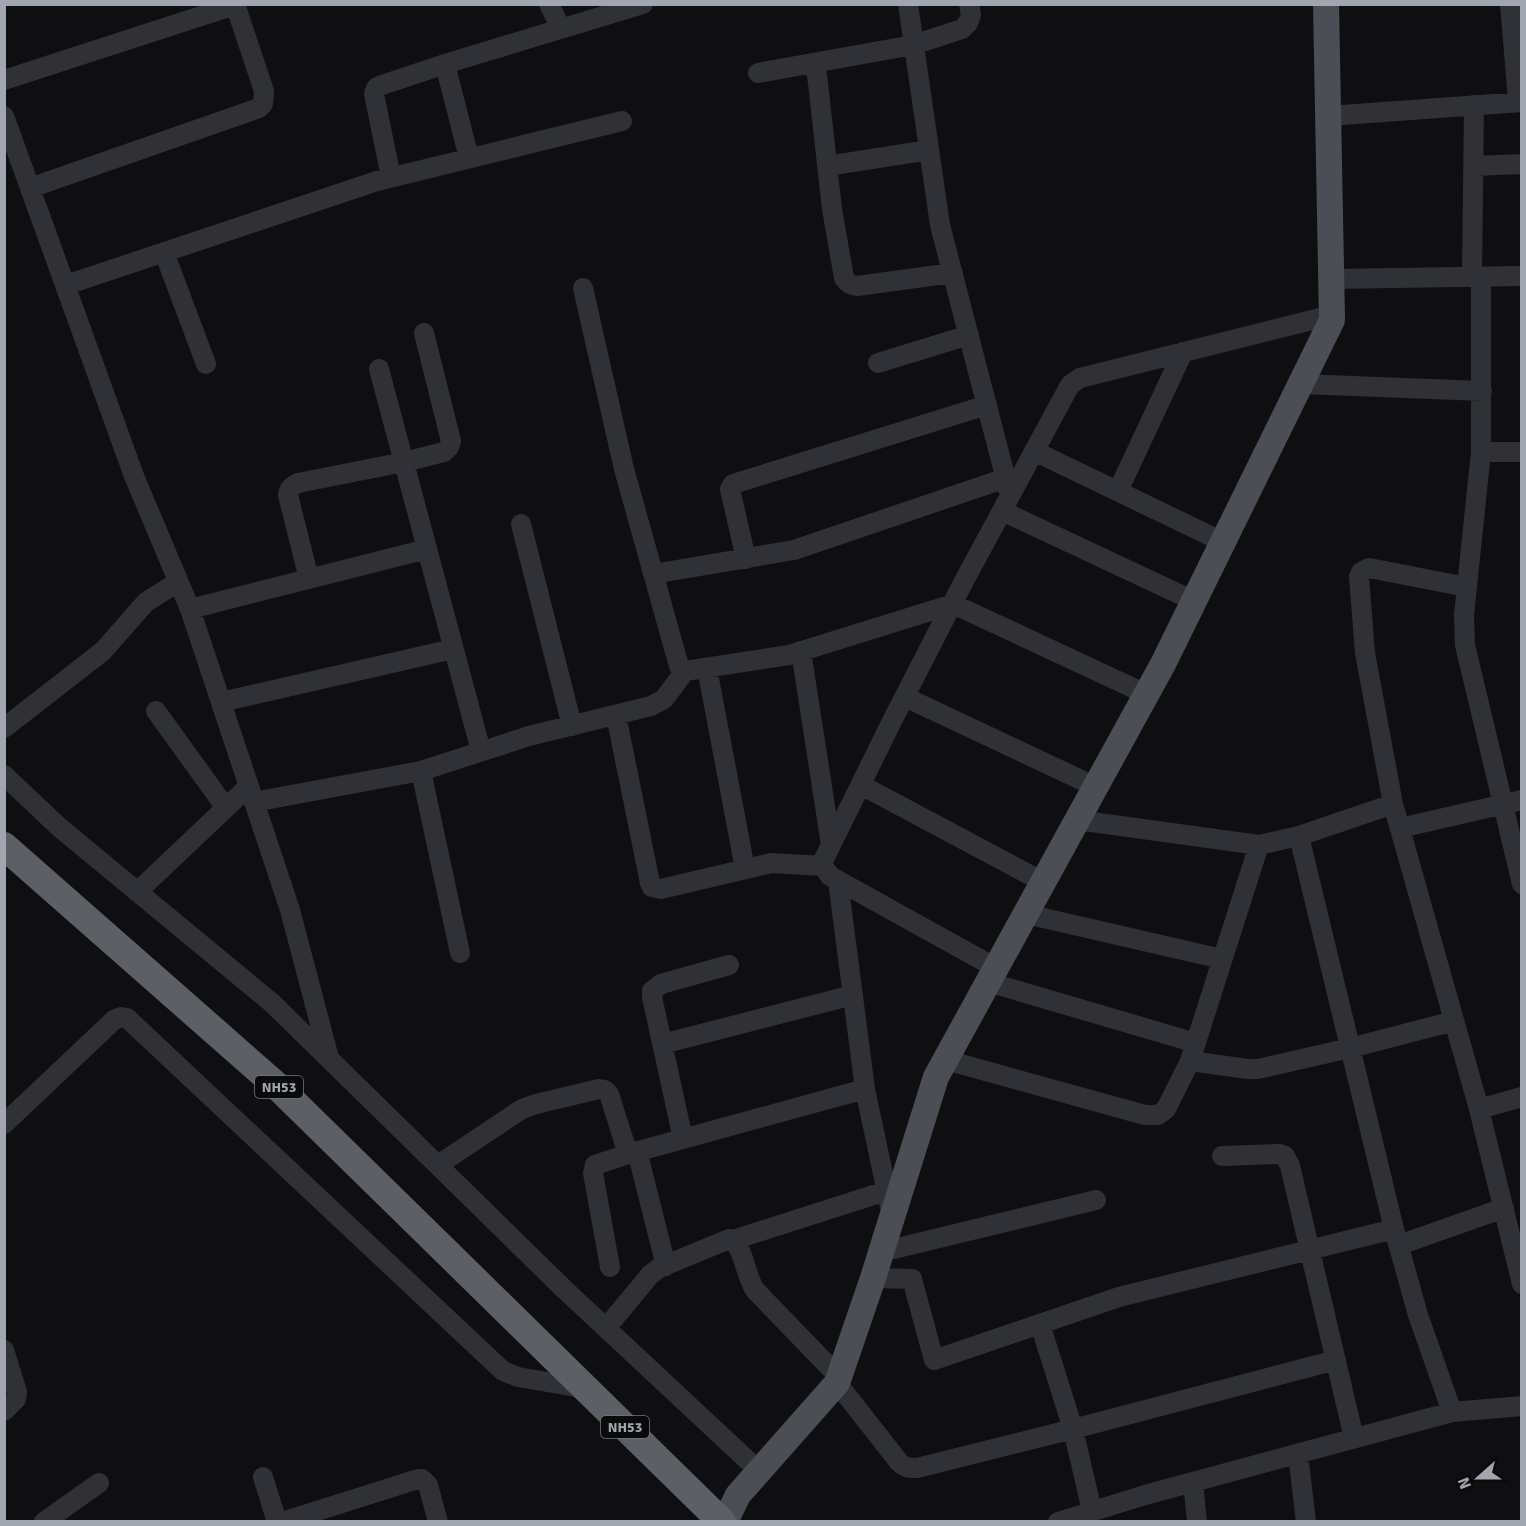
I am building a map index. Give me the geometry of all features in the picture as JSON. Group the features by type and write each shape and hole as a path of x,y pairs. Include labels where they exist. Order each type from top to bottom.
{"highway":[{"name":"NH53","path":"4,846 277,1086 588,1389 714,1519"}],"main road":[{"path":"714,1519 838,1380 873,1278 936,1077 1163,664 1332,320 1326,4"}],"street":[{"path":"549,4 561,29"},
{"path":"908,4 938,213 987,405 1006,495"},
{"path":"758,73 816,71 914,50 962,29 968,23 971,15 969,4"},
{"path":"1328,116 1520,101 1510,4"},
{"path":"4,80 235,5 264,91 263,105 259,108 30,188"},
{"path":"391,177 374,94 376,88 445,64 638,5"},
{"path":"445,64 469,158"},
{"path":"816,71 831,209 844,278 847,283 857,286 953,273"},
{"path":"1474,105 1477,277 1482,391 1481,452 1464,615 1466,645 1512,802 1521,884"},
{"path":"4,116 134,476 190,609 290,910 329,1058"},
{"path":"66,285 391,177 622,121"},
{"path":"827,166 929,150"},
{"path":"1474,165 1521,164"},
{"path":"164,252 206,364"},
{"path":"1332,279 1521,276"},
{"path":"583,288 624,469 682,670 784,656 953,604 1146,694"},
{"path":"1332,315 1074,381 1006,495 823,861 823,866 830,876 992,975 1193,1052 1248,1069 1258,1069 1350,1048 1454,1021"},
{"path":"309,579 288,495 289,489 298,483 444,452 449,447 451,441 424,333"},
{"path":"878,363 969,335"},
{"path":"1118,491 1183,352"},
{"path":"379,369 481,752"},
{"path":"1300,384 1482,391"},
{"path":"746,559 730,489 733,484 987,405"},
{"path":"1034,451 1223,542"},
{"path":"1481,452 1521,452"},
{"path":"653,574 785,553 1006,495 1194,601"},
{"path":"520,524 572,726"},
{"path":"190,609 427,549"},
{"path":"1467,587 1369,568 1361,572 1359,577 1365,653 1393,804 1479,1109 1521,1284"},
{"path":"4,728 103,651 146,603 178,582"},
{"path":"220,702 453,649"},
{"path":"801,651 831,845"},
{"path":"708,668 745,868"},
{"path":"137,892 226,808 252,794 421,771 529,736 651,706 660,702 686,671"},
{"path":"905,697 1096,787"},
{"path":"156,711 226,808"},
{"path":"616,715 652,887 661,889 771,862 823,866"},
{"path":"421,771 460,953"},
{"path":"4,775 59,827 272,1003 564,1289 759,1471"},
{"path":"861,785 1043,882"},
{"path":"1400,828 1512,802"},
{"path":"1077,820 1259,845 1299,837 1393,804"},
{"path":"1299,837 1396,1237 1418,1315 1452,1412"},
{"path":"946,1060 1146,1115 1158,1115 1166,1109 1193,1052 1259,845"},
{"path":"838,880 865,1089 892,1219"},
{"path":"1026,914 1222,959"},
{"path":"683,1139 652,991 661,984 729,965"},
{"path":"662,1044 853,995"},
{"path":"4,1124 114,1020 122,1017 128,1018 504,1371 518,1377 588,1389"},
{"path":"438,1165 529,1106 599,1089 605,1090 609,1094 632,1153 666,1266"},
{"path":"610,1267 592,1173 599,1163 865,1089"},
{"path":"1479,1109 1521,1097"},
{"path":"1222,1156 1280,1154 1285,1156 1290,1166 1354,1438"},
{"path":"606,1328 650,1275 659,1268 729,1239 734,1240 886,1191"},
{"path":"881,1252 1095,1200"},
{"path":"873,1278 912,1279 934,1360 1119,1297 1310,1250 1396,1237 1504,1208"},
{"path":"734,1240 738,1245 747,1276 755,1290 838,1380 899,1462 909,1468 1073,1429 1336,1360"},
{"path":"1040,1324 1073,1429 1092,1511"},
{"path":"4,1350 17,1392 16,1399 4,1411"},
{"path":"1058,1521 1192,1482 1452,1412 1521,1406"},
{"path":"1298,1454 1306,1521"},
{"path":"263,1477 277,1521"},
{"path":"282,1521 422,1479 428,1485 438,1521"},
{"path":"1192,1482 1197,1521"},
{"path":"44,1521 99,1483"}]}
